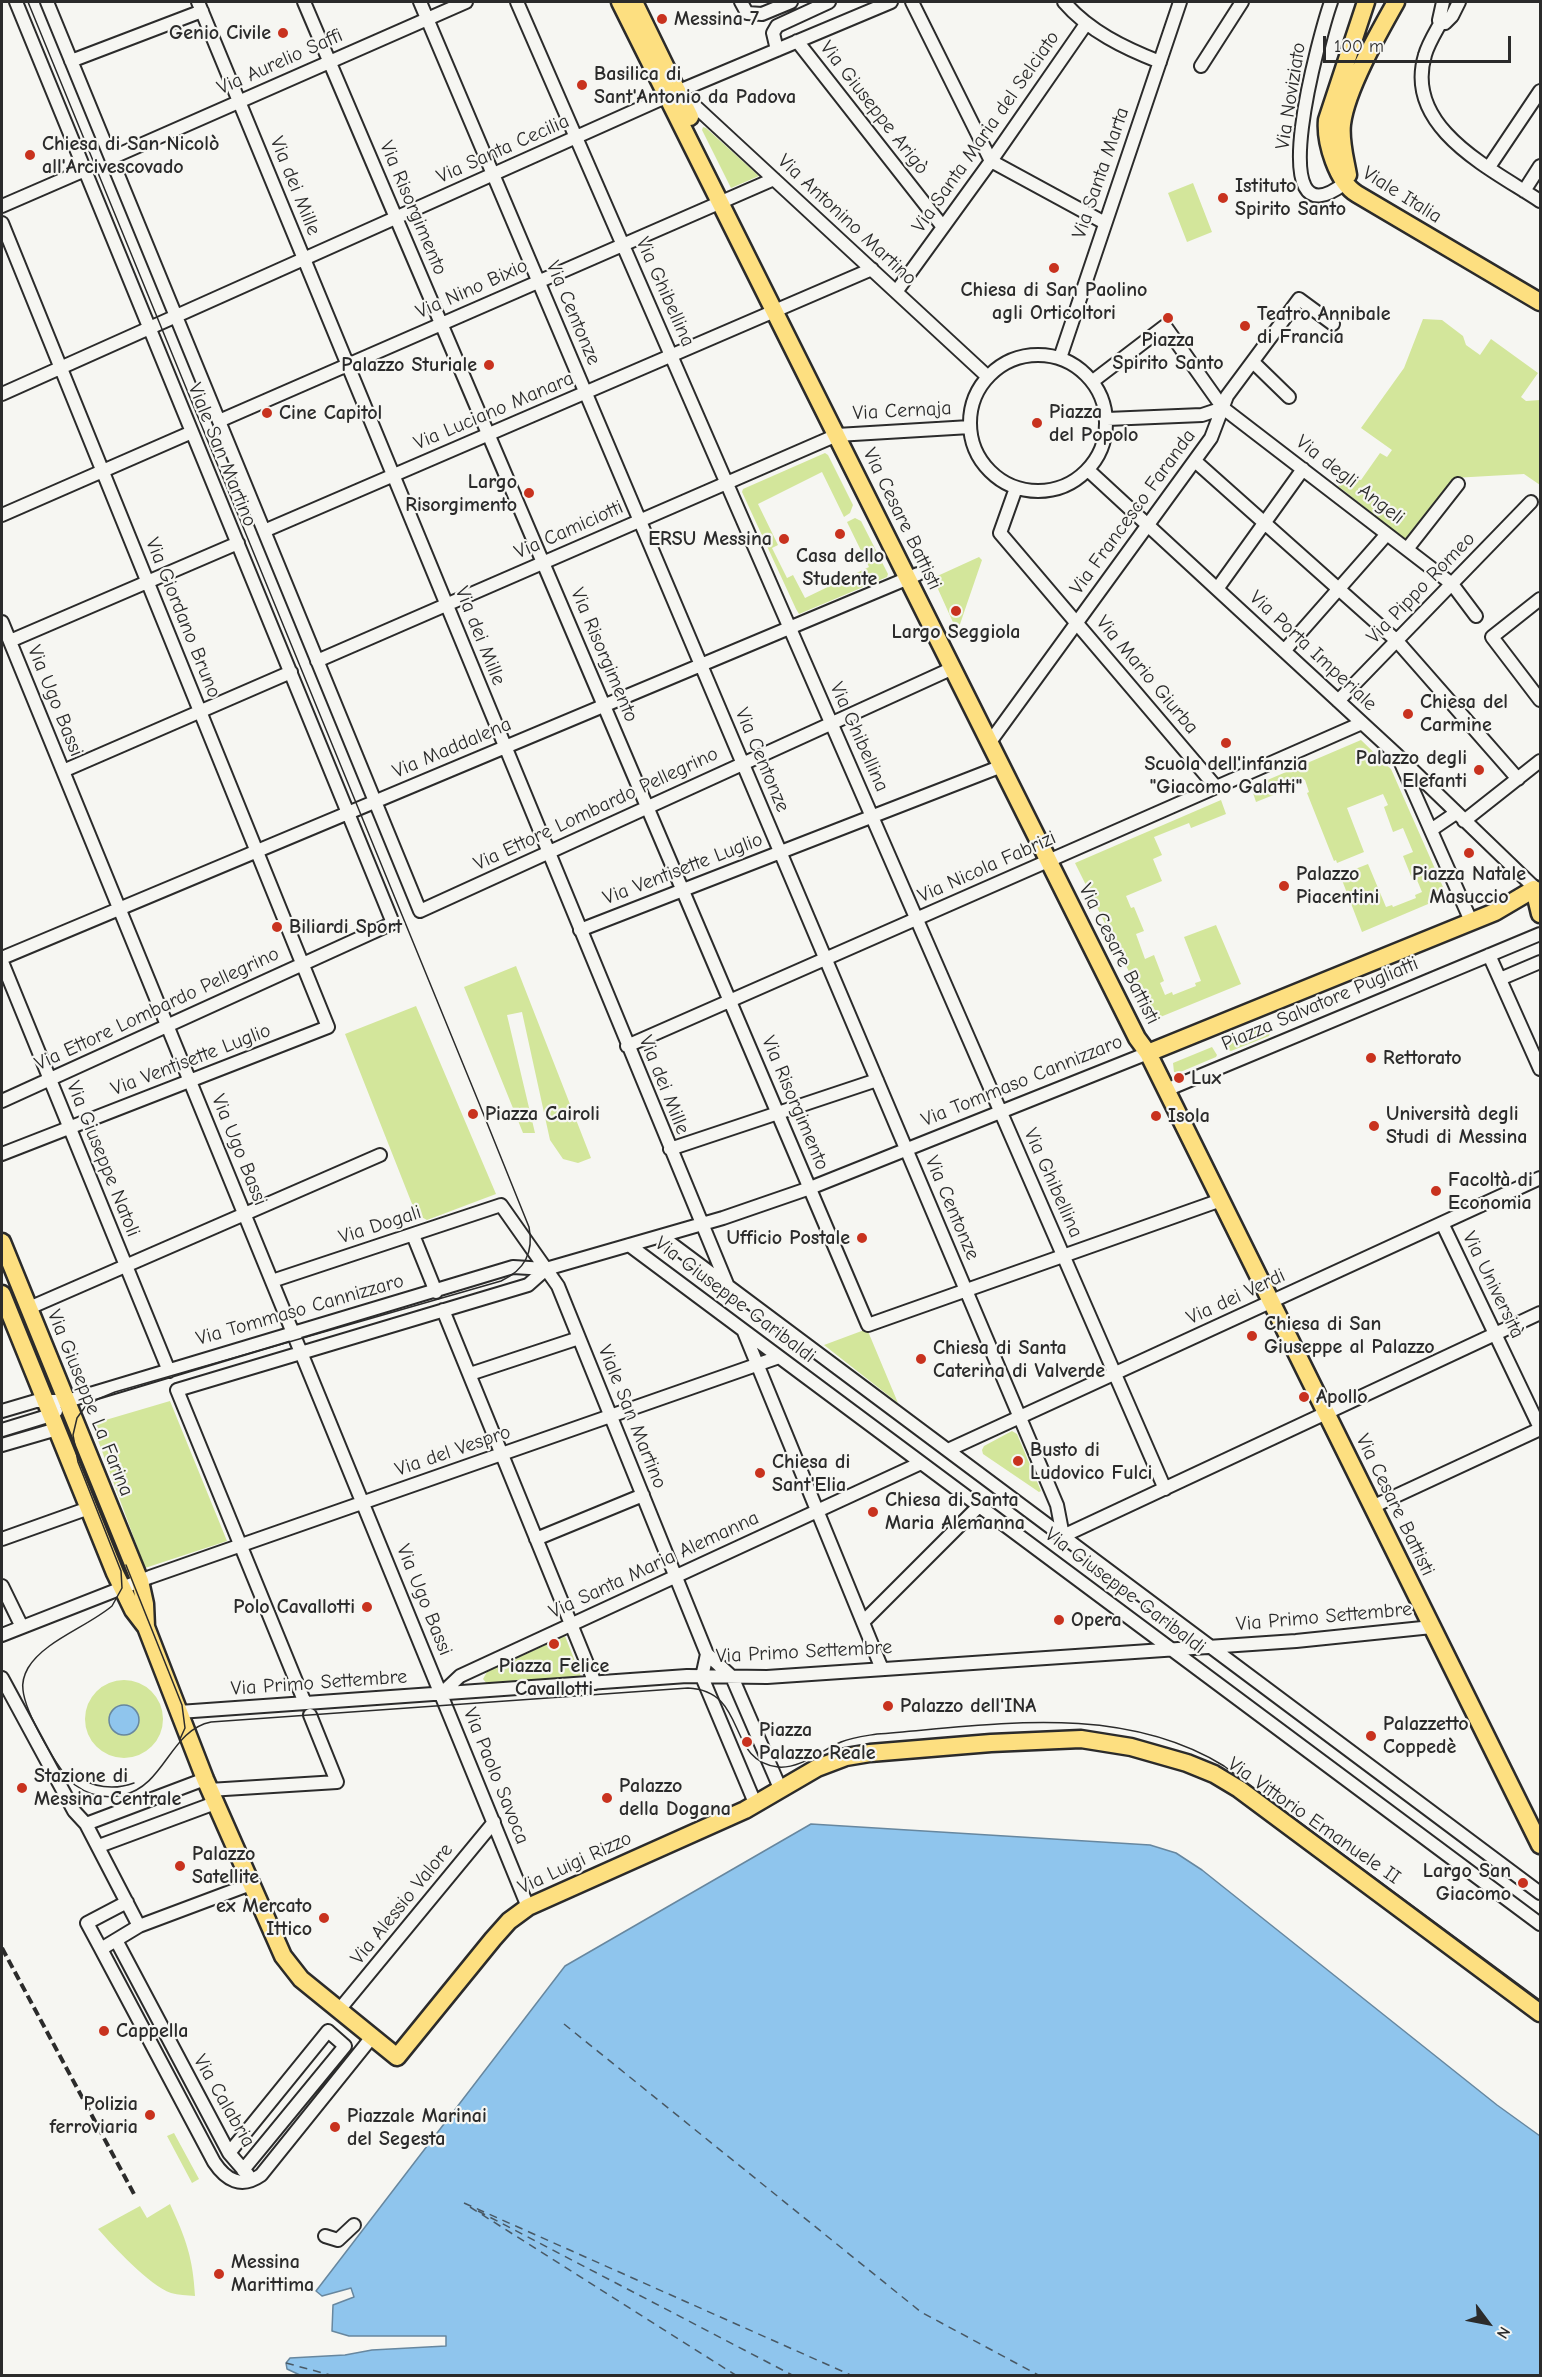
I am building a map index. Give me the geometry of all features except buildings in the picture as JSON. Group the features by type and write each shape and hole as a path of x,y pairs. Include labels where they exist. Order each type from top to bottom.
{"main road":[{"name":"Via Cesare Battisti","path":"620,2 674,94"},
{"name":"Via Cesare Battisti","path":"634,2 674,94 726,200 1054,859 1146,1033 1148,1053 1540,1845"},
{"name":"Viale Italia","path":"1366,2 1326,126 1329,147 1345,183 1353,191 1540,302"},
{"path":"1345,183 1349,178 1341,131 1344,113 1372,48 1396,2"},
{"name":"Via Cesare Battisti","path":"913,577 953,668 993,737 1002,766 1054,859"},
{"path":"1539,887 1540,914"},
{"name":"Via Tommaso Cannizzaro","path":"1148,1053 1502,908 1539,887"},
{"name":"Via Giuseppe La Farina","path":"2,1242 140,1581 145,1604 146,1627"},
{"name":"Via Giuseppe La Farina","path":"2,1294 122,1588 133,1610 146,1627"},
{"path":"146,1627 210,1791 290,1968 372,2037"},
{"name":"Via Vittorio Emanuele II","path":"755,1803 831,1762 857,1754 1081,1739 1112,1742 1153,1752 1200,1768 1239,1790 1540,2013"},
{"name":"Via Luigi Rizzo","path":"372,2037 397,2057 492,1938 528,1907 745,1810 755,1803"}],"street":[{"name":"Viale San Martino","path":"16,2 393,922"},
{"name":"Viale San Martino","path":"47,2 420,910"},
{"name":"Via Risorgimento","path":"304,2 868,1325 966,1290"},
{"name":"Via Centonze","path":"420,2 1057,1505 1064,1536"},
{"name":"Via Aurelio Saffi","path":"111,158 466,2"},
{"name":"Via Ghibellina","path":"517,2 1165,1489"},
{"path":"741,2 747,13 762,15 791,2"},
{"path":"777,50 773,33 777,26 829,2"},
{"name":"Via Santa Cecilia","path":"2,394 674,94 891,2"},
{"path":"912,2 991,161 1105,223"},
{"path":"1064,2 1086,24 1125,47 1160,62"},
{"name":"Via Santa Marta","path":"1060,358 1180,2"},
{"path":"1201,66 1242,2"},
{"name":"Via Noviziato","path":"1331,2 1309,84 1304,114 1300,173 1306,188 1318,196 1328,195 1345,183"},
{"path":"1441,22 1438,15 1443,2"},
{"path":"1441,22 1445,23 1449,20 1459,2"},
{"path":"71,61 200,6"},
{"name":"Via dei Mille","path":"200,6 700,1224 727,1284"},
{"path":"1441,22 1429,44 1422,67 1424,94 1429,109 1441,129 1463,150 1540,201"},
{"name":"Via Santa Maria del Selciato","path":"896,292 1086,24"},
{"name":"Via Giuseppe Arigò","path":"797,41 943,227"},
{"path":"1489,167 1540,91"},
{"name":"Via Antonino Martino","path":"674,94 774,179 988,377"},
{"path":"1524,191 1540,166"},
{"path":"2,206 85,170"},
{"name":"Via Nino Bixio","path":"219,421 774,179"},
{"name":"Via Giordano Bruno","path":"2,223 328,1027"},
{"name":"Via Luciano Manara","path":"264,531 872,269"},
{"name":"Via Francesco Faranda","path":"993,737 1195,461 1211,438 1227,396 1299,299 1334,324"},
{"name":"Via degli Angeli","path":"1093,381 1165,326 1223,408 1452,584 1476,616"},
{"path":"1049,355 1060,358 1078,367 1093,381 1102,399 1107,419 1102,446 1088,470 1073,482 1054,489 1035,491 1016,488 996,476 975,449 970,416 976,395 988,377 1005,363 1026,356 1049,355"},
{"path":"1253,362 1289,397"},
{"path":"1107,419 1202,415 1223,408"},
{"name":"Via Cernaja","path":"842,434 970,427"},
{"path":"2,515 192,432"},
{"name":"Via Camiciotti","path":"317,661 842,434"},
{"path":"1195,461 1397,641 1518,779"},
{"path":"1217,589 1303,469"},
{"name":"Via Porta Imperiale","path":"1088,470 1398,756 1460,817 1539,887"},
{"path":"1407,549 1458,483"},
{"name":"Via Mario Giurba","path":"1016,488 1000,533 1216,787"},
{"name":"Via Pippo Romeo","path":"1338,701 1531,502"},
{"path":"1284,651 1387,534"},
{"path":"10,641 238,543"},
{"name":"Via Maddalena","path":"2,960 375,801 913,577"},
{"path":"1540,598 1492,637 1540,700"},
{"name":"Via Ugo Bassi","path":"2,622 441,1694"},
{"name":"Via Ettore Lombardo Pellegrino","path":"420,910 953,668"},
{"path":"63,771 291,672"},
{"name":"Via Nicola Fabrizi","path":"627,1046 1362,723"},
{"path":"1398,756 1471,921"},
{"path":"1431,830 1460,817 1518,779 1540,761"},
{"name":"Via Ventisette Luglio","path":"580,930 1002,766"},
{"name":"Via Ettore Lombardo Pellegrino","path":"2,1101 393,922"},
{"name":"Piazza Salvatore Pugliatti","path":"1166,1090 1539,934"},
{"path":"1489,955 1540,1070"},
{"name":"Via Giuseppe Natoli","path":"2,960 169,1371"},
{"path":"1500,979 1540,962"},
{"name":"Via Ventisette Luglio","path":"2,1154 328,1027"},
{"name":"Via Tommaso Cannizzaro","path":"67,1401 513,1268 546,1269 700,1224 810,1188 1148,1053"},
{"path":"670,1149 877,1080"},
{"path":"29,1308 380,1155"},
{"name":"Via dei Verdi","path":"948,1450 1540,1178"},
{"path":"966,1290 1221,1200"},
{"name":"Viale San Martino","path":"501,1205 558,1286 707,1654"},
{"name":"Via Dogali","path":"272,1281 501,1205"},
{"name":"Via Università","path":"1442,1223 1540,1428"},
{"path":"412,1235 436,1292"},
{"name":"Via Giuseppe Garibaldi","path":"662,1236 1540,1893"},
{"name":"Via Giuseppe Garibaldi","path":"629,1245 1540,1924"},
{"name":"Via Tommaso Cannizzaro","path":"241,1546 177,1390 528,1285 546,1269"},
{"path":"443,1310 595,1683"},
{"path":"1064,1536 1540,1313"},
{"path":"743,1331 882,1669"},
{"path":"470,1374 579,1338"},
{"name":"Via del Vespro","path":"3,1632 22,1627 140,1581 779,1357"},
{"path":"2,1445 51,1415 67,1401"},
{"path":"2,1411 51,1415"},
{"path":"2,1430 51,1415"},
{"path":"1372,1507 1540,1428"},
{"name":"Via Santa Maria Alemanna","path":"441,1694 460,1676 921,1463"},
{"path":"536,1539 643,1495"},
{"path":"862,1622 979,1506"},
{"path":"2,1539 89,1508"},
{"path":"86,1824 210,1791 337,1782 241,1546"},
{"path":"2,1586 22,1627"},
{"name":"Via Primo Settembre","path":"178,1712 307,1709 441,1694 702,1677 767,1677 1296,1641 1432,1627"},
{"path":"707,1654 702,1677 755,1803"},
{"path":"707,1654 732,1677 780,1788"},
{"path":"2,1678 74,1811 86,1824 99,1846 140,1926"},
{"name":"Via Paolo Savoca","path":"441,1694 528,1907"},
{"path":"99,1846 210,1791"},
{"name":"Via Alessio Valore","path":"339,2010 494,1822"},
{"path":"101,1949 140,1926 251,1884"},
{"name":"Via Calabria","path":"128,1902 87,1923 218,2168 235,2182 244,2183 254,2180"},
{"name":"Via Calabria","path":"116,1940 229,2153 254,2180"},
{"path":"229,2153 328,2031 345,2046 243,2170"},
{"path":"254,2180 264,2172 372,2037"},
{"path":"325,2236 338,2240 354,2225"}],"green space":[{"path":"703,127 759,176 731,188 702,130"},
{"path":"1193,183 1212,232 1187,242 1168,193"},
{"path":"1423,319 1442,320 1463,336 1466,345 1480,355 1491,339 1538,373 1521,397 1526,401 1540,400 1540,485 1524,474 1453,478 1405,539 1338,486 1346,476 1361,480 1380,453 1387,457 1392,450 1361,428 1404,368"},
{"path":"825,453 853,505 850,513 844,517 822,472 758,504 778,545 772,548 787,578 793,575 805,598 869,567 847,522 855,518 861,521 888,574 887,577 799,614 742,492 743,489"},
{"path":"979,557 982,560 959,627 956,629 933,578"},
{"path":"1361,740 1391,769 1447,896 1362,932 1340,875 1368,864 1386,907 1392,905 1393,907 1416,898 1415,895 1422,892 1417,880 1413,881 1403,856 1413,852 1403,828 1393,832 1384,807 1388,805 1383,794 1347,808 1364,852 1337,863 1336,860 1334,861 1307,793 1309,792 1305,780 1301,778 1290,782 1291,788 1256,802 1251,787"},
{"path":"1221,800 1226,814 1191,828 1189,823 1154,837 1162,855 1153,859 1162,881 1126,896 1131,908 1134,907 1144,931 1136,934 1145,959 1154,955 1164,981 1160,983 1165,995 1172,992 1173,995 1196,986 1195,983 1201,981 1184,937 1216,925 1241,984 1153,1020 1075,863"},
{"path":"516,966 591,1158 578,1163 563,1159 550,1140 522,1012 507,1015 535,1133 523,1133 464,987"},
{"path":"416,1006 496,1194 427,1220 416,1214 345,1034"},
{"path":"1265,1026 1270,1033 1269,1036 1231,1051 1227,1050 1226,1042"},
{"path":"1212,1047 1216,1057 1178,1073 1174,1072 1173,1063"},
{"path":"867,1329 898,1403 824,1345"},
{"path":"170,1401 227,1541 145,1568 92,1424"},
{"path":"1012,1431 1017,1434 1041,1491 1039,1492 983,1454 984,1446"},
{"path":"565,1636 582,1679 488,1685 483,1679 487,1672"},
{"path":"116,1680 132,1680 146,1686 157,1697 163,1711 163,1727 157,1741 146,1752 132,1758 116,1758 102,1752 91,1741 85,1727 85,1711 91,1697 102,1686"},
{"path":"174,2133 199,2179 192,2183 167,2136"},
{"path":"170,2204 188,2249 195,2296 180,2295 162,2289 132,2265 98,2229 140,2206 147,2218"}],"water":[{"path":"124,1705 134,1710 139,1720 134,1730 124,1735 114,1730 109,1720 114,1710"},
{"path":"811,1824 1150,1845 1176,1853 1202,1870 1497,2105 1540,2136 1540,2375 302,2376 287,2369 286,2363 290,2358 446,2346 446,2336 349,2336 332,2331 333,2305 354,2297 351,2288 322,2296 316,2291 565,1966"}],"ferry route":[{"path":"564,2024 921,2312 1040,2376"},
{"path":"464,2203 853,2376"},
{"path":"470,2207 737,2376"},
{"path":"478,2211 794,2376"},
{"path":"286,2363 334,2376"}],"tram line":[{"path":"28,2 479,1103 529,1227 530,1236 529,1252 522,1266 501,1281 115,1392 85,1407 77,1418 73,1435 78,1462 121,1571 122,1588 112,1606 55,1642 35,1658 24,1676 23,1685 25,1700 43,1741 68,1778 75,1785 98,1795 117,1796 137,1790 149,1781 186,1736 197,1727 211,1722 688,1688 707,1692 720,1701 750,1753 761,1762 778,1767 803,1762 846,1740 877,1734 1010,1723 1099,1725 1142,1733 1184,1746 1224,1766 1540,2000"},
{"path":"126,1565 182,1705 185,1728 180,1739"},
{"path":"79,1778 106,1787 120,1787 134,1783"}],"railway":[{"path":"2,1948 134,2194"}],"place":[{"name":"Messina 7","path":"662,19"},
{"name":"Genio Civile","path":"283,33"},
{"name":"Basilica di Sant'Antonio da Padova","path":"582,85"},
{"name":"Chiesa di San Nicolò all'Arcivescovado","path":"30,155"},
{"name":"Istituto Spirito Santo","path":"1223,198"},
{"name":"Chiesa di San Paolino agli Orticoltori","path":"1054,268"},
{"name":"Piazza Spirito Santo","path":"1168,318"},
{"name":"Teatro Annibale di Francia","path":"1245,326"},
{"name":"Palazzo Sturiale","path":"489,365"},
{"name":"Cine Capitol","path":"267,413"},
{"name":"Piazza del Popolo","path":"1037,423"},
{"name":"Largo Risorgimento","path":"529,493"},
{"name":"Casa dello Studente","path":"840,534"},
{"name":"ERSU Messina","path":"784,539"},
{"name":"Largo Seggiola","path":"956,611"},
{"name":"Chiesa del Carmine","path":"1408,714"},
{"name":"Scuola dell'infanzia \"Giacomo Galatti\"","path":"1226,743"},
{"name":"Palazzo degli Elefanti","path":"1479,770"},
{"name":"Piazza Natale Masuccio","path":"1469,853"},
{"name":"Palazzo Piacentini","path":"1284,886"},
{"name":"Biliardi Sport","path":"277,927"},
{"name":"Rettorato","path":"1371,1058"},
{"name":"Lux","path":"1179,1078"},
{"name":"Piazza Cairoli","path":"473,1114"},
{"name":"Isola","path":"1156,1116"},
{"name":"Università degli Studi di Messina","path":"1374,1126"},
{"name":"Facoltà di Economia","path":"1436,1191"},
{"name":"Ufficio Postale","path":"862,1238"},
{"name":"Chiesa di San Giuseppe al Palazzo","path":"1252,1336"},
{"name":"Chiesa di Santa Caterina di Valverde","path":"921,1359"},
{"name":"Apollo","path":"1304,1397"},
{"name":"Busto di Ludovico Fulci","path":"1018,1461"},
{"name":"Chiesa di Sant'Elia","path":"760,1473"},
{"name":"Chiesa di Santa Maria Alemanna","path":"873,1512"},
{"name":"Polo Cavallotti","path":"367,1607"},
{"name":"Opera","path":"1059,1620"},
{"name":"Piazza Felice Cavallotti","path":"554,1644"},
{"name":"Palazzo dell'INA","path":"888,1706"},
{"name":"Palazzetto Coppedè","path":"1371,1736"},
{"name":"Piazza Palazzo Reale","path":"747,1742"},
{"name":"Stazione di Messina Centrale","path":"22,1788"},
{"name":"Palazzo della Dogana","path":"607,1798"},
{"name":"Palazzo Satellite","path":"180,1866"},
{"name":"Largo San Giacomo","path":"1523,1883"},
{"name":"ex Mercato Ittico","path":"324,1918"},
{"name":"Cappella","path":"104,2031"},
{"name":"Polizia ferroviaria","path":"150,2115"},
{"name":"Piazzale Marinai del Segesta","path":"335,2127"},
{"name":"Messina Marittima","path":"219,2274"}]}
